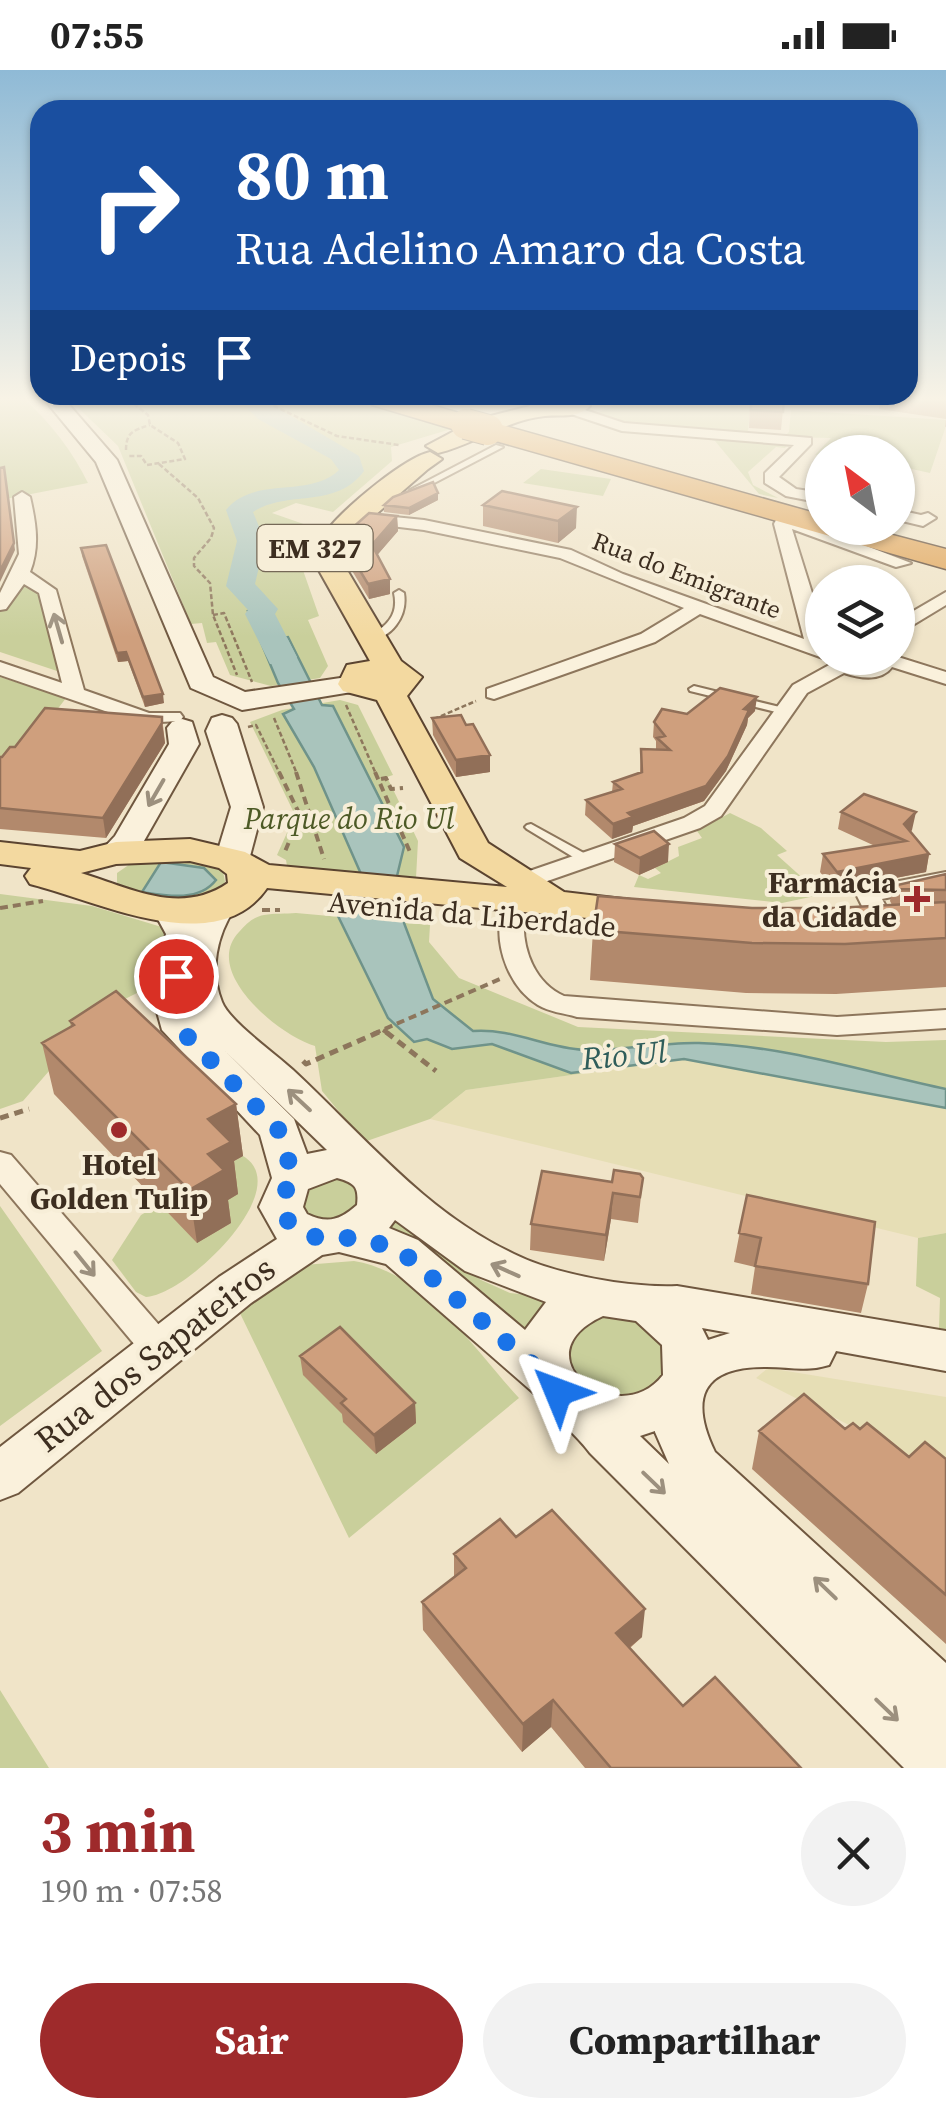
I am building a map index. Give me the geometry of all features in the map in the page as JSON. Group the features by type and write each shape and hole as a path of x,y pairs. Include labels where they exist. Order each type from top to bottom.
{"highway":[{"path":"661,478 805,517"},
{"path":"901,545 946,556"},
{"path":"908,545 946,556"}],"main road":[{"path":"90,875 128,841 184,744 180,716 97,478"},
{"path":"114,478 201,682 247,703"},
{"name":"EM 327","path":"388,478 327,531 315,548 316,566 363,677 473,850"},
{"name":"EM 327","path":"363,677 330,565 331,548 396,478"},
{"path":"180,716 196,730 247,703 363,677"},
{"path":"247,703 220,732 250,812 243,885 210,915 199,951 201,1000 208,1014 352,1150 381,1200 370,1222 308,1215"},
{"name":"Avenida da Liberdade","path":"0,870 72,880 174,849 243,885 436,901 562,903 677,922 518,900 436,901"},
{"path":"436,901 464,868 473,850 518,900 562,903"},
{"name":"Avenida da Liberdade","path":"0,853 90,875 118,899 185,914 243,885"},
{"path":"171,912 184,934 174,1001 181,1030 278,1129 308,1215"},
{"path":"308,1215 307,1170 338,1163 369,1175 466,1251 524,1278 598,1298 633,1300 664,1315 685,1341 680,1432 697,1468 946,1703"},
{"path":"308,1215 402,1252 568,1395 946,1767"},
{"name":"Rua dos Sapateiros","path":"0,1452 258,1244 308,1215"},
{"name":"Rua dos Sapateiros","path":"0,1476 278,1258 308,1215"},
{"path":"598,1298 566,1310 555,1320 543,1348 568,1395 626,1418 644,1415 724,1352 756,1344 946,1372"},
{"path":"650,1306 677,1305 946,1351"}],"street":[{"path":"772,478 773,483 792,493 805,495"},
{"path":"0,604 22,574 31,538 22,498"},
{"name":"Rua do Emigrante","path":"355,518 424,525 565,554 805,646"},
{"path":"915,519 928,518"},
{"path":"805,599 782,524 902,563"},
{"path":"22,574 47,590 75,694"},
{"path":"915,617 946,597"},
{"path":"494,693 648,638 698,608"},
{"path":"915,666 946,678"},
{"path":"0,668 147,719 180,716"},
{"path":"821,675 800,689 714,811 692,824 587,860 518,900 508,937 522,969 545,998 577,1008 837,1026 946,1018"},
{"path":"882,929 868,894 946,879"},
{"path":"0,1163 147,1335"}],"lane":[{"path":"378,500 408,493 426,478"},
{"path":"363,677 396,620 402,603 398,592"},
{"path":"694,689 784,711"},
{"path":"531,827 587,860"}],"path":[{"path":"175,478 198,498 214,528 211,538 194,558 194,566 210,583 213,615 247,703 300,815 285,853 243,885"},
{"path":"213,615 224,613 247,703 292,760 309,888 243,885"},
{"path":"363,677 379,779 410,852"},
{"path":"425,724 494,693"},
{"path":"379,779 386,778 391,789 403,788"},
{"path":"0,908 90,875"},
{"path":"306,1064 522,969"},
{"path":"383,1030 436,1071"},
{"path":"0,1118 29,1109"}],"shaded area":[{"path":"684,1059 946,1108 946,1233 918,1238 430,1119 466,1090"},
{"path":"768,1368 946,1397 946,1474 756,1378"}],"green space":[{"path":"0,478 85,478 88,483 0,500"},
{"path":"131,478 372,478 333,512 296,503 272,513 315,528 297,553 319,616 308,620 328,666 320,678 271,686 230,675 216,642 207,643 202,623 191,624"},
{"path":"529,478 611,479 603,496 523,483"},
{"path":"746,478 778,498 759,494"},
{"path":"24,581 39,592 63,673 0,652 0,612"},
{"path":"0,677 66,698 6,777 0,777"},
{"name":"Parque do Rio Ul","path":"340,700 358,705 393,775 387,777 418,841 416,878 287,866 286,860 277,855 295,815 250,722 282,710"},
{"path":"730,813 761,828 787,851 777,855 806,881 815,896 782,903 634,887 639,875 648,879 661,873 655,868 679,856 678,847 702,838 697,831"},
{"path":"170,856 217,865 225,882 215,892 189,901 159,898 117,886 117,873 133,862"},
{"path":"0,894 92,906 165,928 168,933 153,985 101,1011 23,1101 0,1109"},
{"path":"296,913 430,925 429,942 459,978 578,1027 886,1042 946,1040 946,1108 684,1059 466,1090 430,1119 364,1142 322,1091 315,1046 283,1030 266,1016 237,983 230,965 230,948 250,921 264,915"},
{"path":"243,1156 256,1171 256,1191 247,1214 230,1238 186,1279 164,1292 146,1297 136,1292 112,1260 141,1215 160,1204 197,1242 231,1223 215,1171"},
{"path":"326,1176 348,1178 366,1197 351,1220 311,1220 300,1208 302,1192"},
{"path":"0,1206 102,1351 0,1426"},
{"path":"400,1218 481,1280 510,1293 555,1298 525,1344 382,1232"},
{"path":"946,1233 946,1330 939,1328 940,1298 916,1286 918,1238"},
{"path":"354,1261 380,1268 426,1296 519,1398 349,1538 236,1305 304,1265"},
{"path":"598,1314 632,1315 666,1346 665,1373 657,1385 626,1398 592,1392 568,1370 565,1342"},
{"path":"0,1690 49,1768 0,1768"}],"water":[{"path":"268,609 281,638 288,637 322,705 333,706 404,847 397,876 404,923 433,999 473,1031 502,1032 585,1050 685,1043 761,1049 946,1089 946,1108 684,1059 571,1073 492,1044 452,1049 427,1039 414,1042 388,1018 338,916 361,874 314,767 283,714 294,709 278,683 248,611"},
{"path":"161,862 204,868 216,880 192,895 142,892"}],"building":[{"path":"0,478 5,478 14,543 0,571"},
{"path":"433,482 438,493 409,508 384,505 393,497"},
{"path":"502,491 577,507 558,521 483,505"},
{"path":"369,513 397,516 372,545 390,579 368,584 347,549 350,530"},
{"path":"106,545 163,694 143,697 126,652 117,653 81,548"},
{"path":"720,688 757,697 744,709 749,710 728,756 706,786 628,813 633,817 613,824 586,800 622,789 613,782 642,772 641,749 670,750 657,738 665,736 654,722 662,709 687,714"},
{"path":"45,708 162,717 162,723 103,818 0,808 0,757 15,747"},
{"path":"461,715 466,725 473,724 490,755 456,760 432,718"},
{"path":"864,794 916,812 904,824 929,854 837,872 823,854 906,841 841,812"},
{"path":"654,831 669,844 640,858 615,844"},
{"path":"946,874 946,890 893,886"},
{"path":"598,896 752,908 946,902 946,938 845,944 752,943 593,930"},
{"path":"116,991 236,1104 208,1119 231,1142 208,1154 224,1170 189,1190 42,1043 74,1025 70,1021"},
{"path":"614,1170 640,1174 643,1178 640,1197 613,1193 606,1235 531,1224 542,1171 612,1182"},
{"path":"747,1195 875,1222 868,1284 755,1266 761,1238 739,1233"},
{"path":"340,1327 415,1403 374,1435 341,1403 346,1399 300,1356"},
{"path":"804,1394 845,1429 853,1423 860,1429 867,1423 909,1457 925,1442 946,1459 946,1595 759,1431"},
{"path":"552,1510 645,1609 616,1633 683,1706 715,1677 801,1768 611,1768 553,1700 523,1724 422,1602 466,1568 454,1554 500,1519 516,1537"}],"waterway":[{"name":"Rio Ul","path":"281,657 260,614 263,609 240,586 251,541 239,510 252,501 313,492 345,478"}],"place":[{"name":"Farmácia da Cidade","path":"917,899"},
{"name":"Hotel Golden Tulip","path":"119,1130"}],"route":[{"path":"176,976 175,1015 181,1030 278,1129 294,1178 286,1187 281,1207 291,1226 314,1236 382,1243 402,1252 548,1378 558,1392"}]}
